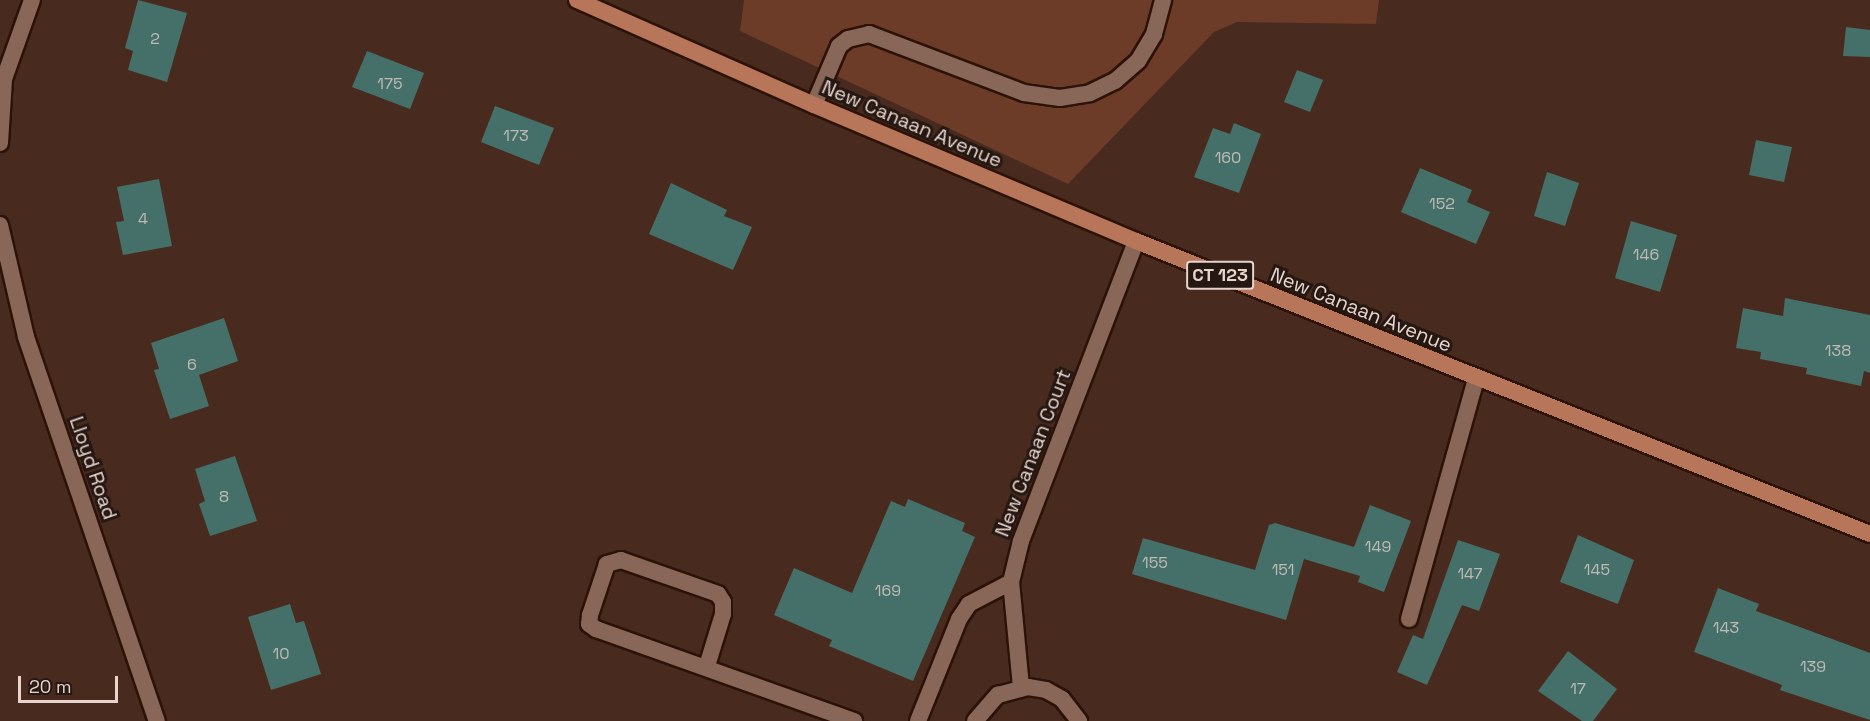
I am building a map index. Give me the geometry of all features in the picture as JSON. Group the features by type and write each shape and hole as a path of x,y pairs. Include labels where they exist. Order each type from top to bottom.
{"main road":[{"name":"New Canaan Avenue","path":"577,0 814,105 1136,241 1476,379 1870,534"}],"street":[{"path":"0,143 4,78 32,0"},
{"path":"814,105 839,46 848,39 869,34 1024,93 1060,98 1090,93 1114,81 1138,60 1154,34 1163,0"},
{"name":"Lloyd Road","path":"0,225 26,337 158,721"},
{"name":"New Canaan Court","path":"1022,687 1011,582 1021,541 1136,241"},
{"path":"1409,619 1476,379"},
{"path":"707,666 723,614 723,602 718,594 621,560 607,564 589,624 854,721"},
{"path":"918,721 958,619 969,604 1011,582"},
{"path":"975,721 993,698 1022,687 1052,692 1067,703 1079,721"}],"shaded area":[{"path":"744,0 1379,0 1376,24 1237,22 1214,32 1068,184 740,31"}],"building":[{"path":"138,0 187,13 167,82 128,70 133,51 125,48"},
{"path":"1846,27 1870,30 1870,57 1843,56"},
{"path":"367,51 424,73 410,109 352,87"},
{"path":"1297,70 1323,80 1310,112 1284,102"},
{"path":"495,106 554,128 539,165 481,142"},
{"path":"1234,123 1261,134 1239,193 1194,177 1213,128 1230,134"},
{"path":"1756,140 1792,147 1784,182 1749,175"},
{"path":"1420,168 1472,190 1467,202 1490,212 1476,244 1401,212"},
{"path":"1547,172 1579,183 1565,226 1534,216"},
{"path":"159,179 172,246 123,255 116,222 124,221 117,187"},
{"path":"671,183 727,210 724,216 752,227 733,270 649,234"},
{"path":"1631,221 1677,235 1660,292 1615,278"},
{"path":"1785,298 1870,315 1870,373 1864,371 1861,386 1806,374 1807,368 1760,359 1761,352 1736,348 1743,308 1783,316"},
{"path":"224,318 238,361 199,375 209,406 170,419 154,370 159,369 151,343"},
{"path":"235,456 257,521 210,536 199,504 205,501 195,469"},
{"path":"908,499 965,523 962,531 975,537 913,681 829,646 832,640 774,615 794,568 852,593 891,501 905,507"},
{"path":"1370,505 1411,521 1384,592 1358,582 1360,576 1304,559 1286,620 1132,574 1143,538 1255,570 1269,525 1275,523 1354,547"},
{"path":"1578,535 1634,560 1618,604 1560,582"},
{"path":"1458,540 1500,554 1479,611 1462,605 1427,685 1397,672 1413,635 1423,639"},
{"path":"1718,588 1759,604 1756,611 1870,653 1870,720 1780,690 1782,685 1694,652"},
{"path":"290,604 296,623 304,621 321,674 271,690 248,617"},
{"path":"1568,651 1617,689 1593,721 1582,721 1538,691"}]}
